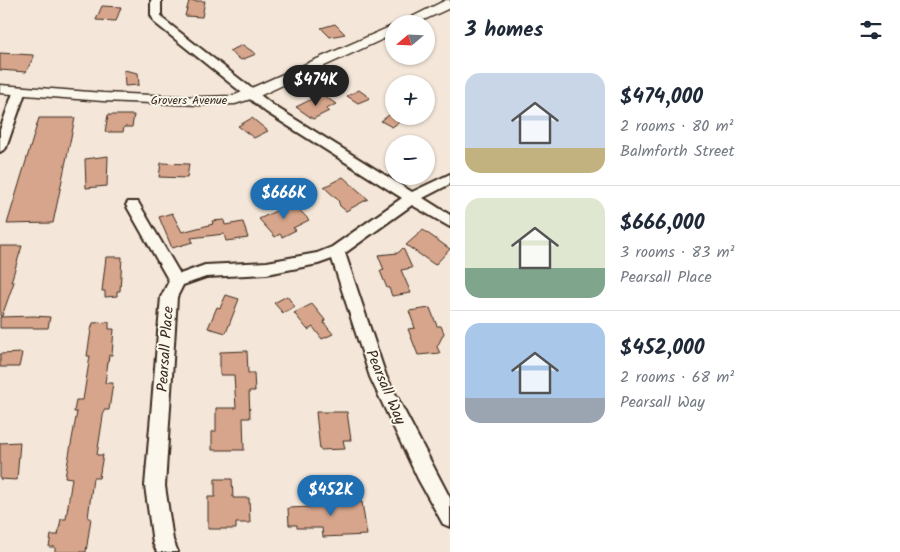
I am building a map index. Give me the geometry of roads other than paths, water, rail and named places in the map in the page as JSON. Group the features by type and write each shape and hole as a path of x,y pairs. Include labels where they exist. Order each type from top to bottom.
{"street":[{"path":"156,0 156,15 159,21 270,109 450,222"},
{"path":"424,15 450,3"},
{"name":"Grovers Avenue","path":"0,89 130,98 199,101 235,100 385,33"},
{"path":"0,148 20,90"},
{"path":"133,205 178,281 205,271 267,268 318,258 337,250 412,198 450,178"},
{"name":"Pearsall Way","path":"337,250 378,376 450,518"},
{"name":"Pearsall Place","path":"168,552 163,543 155,486 169,298 178,281"}]}
